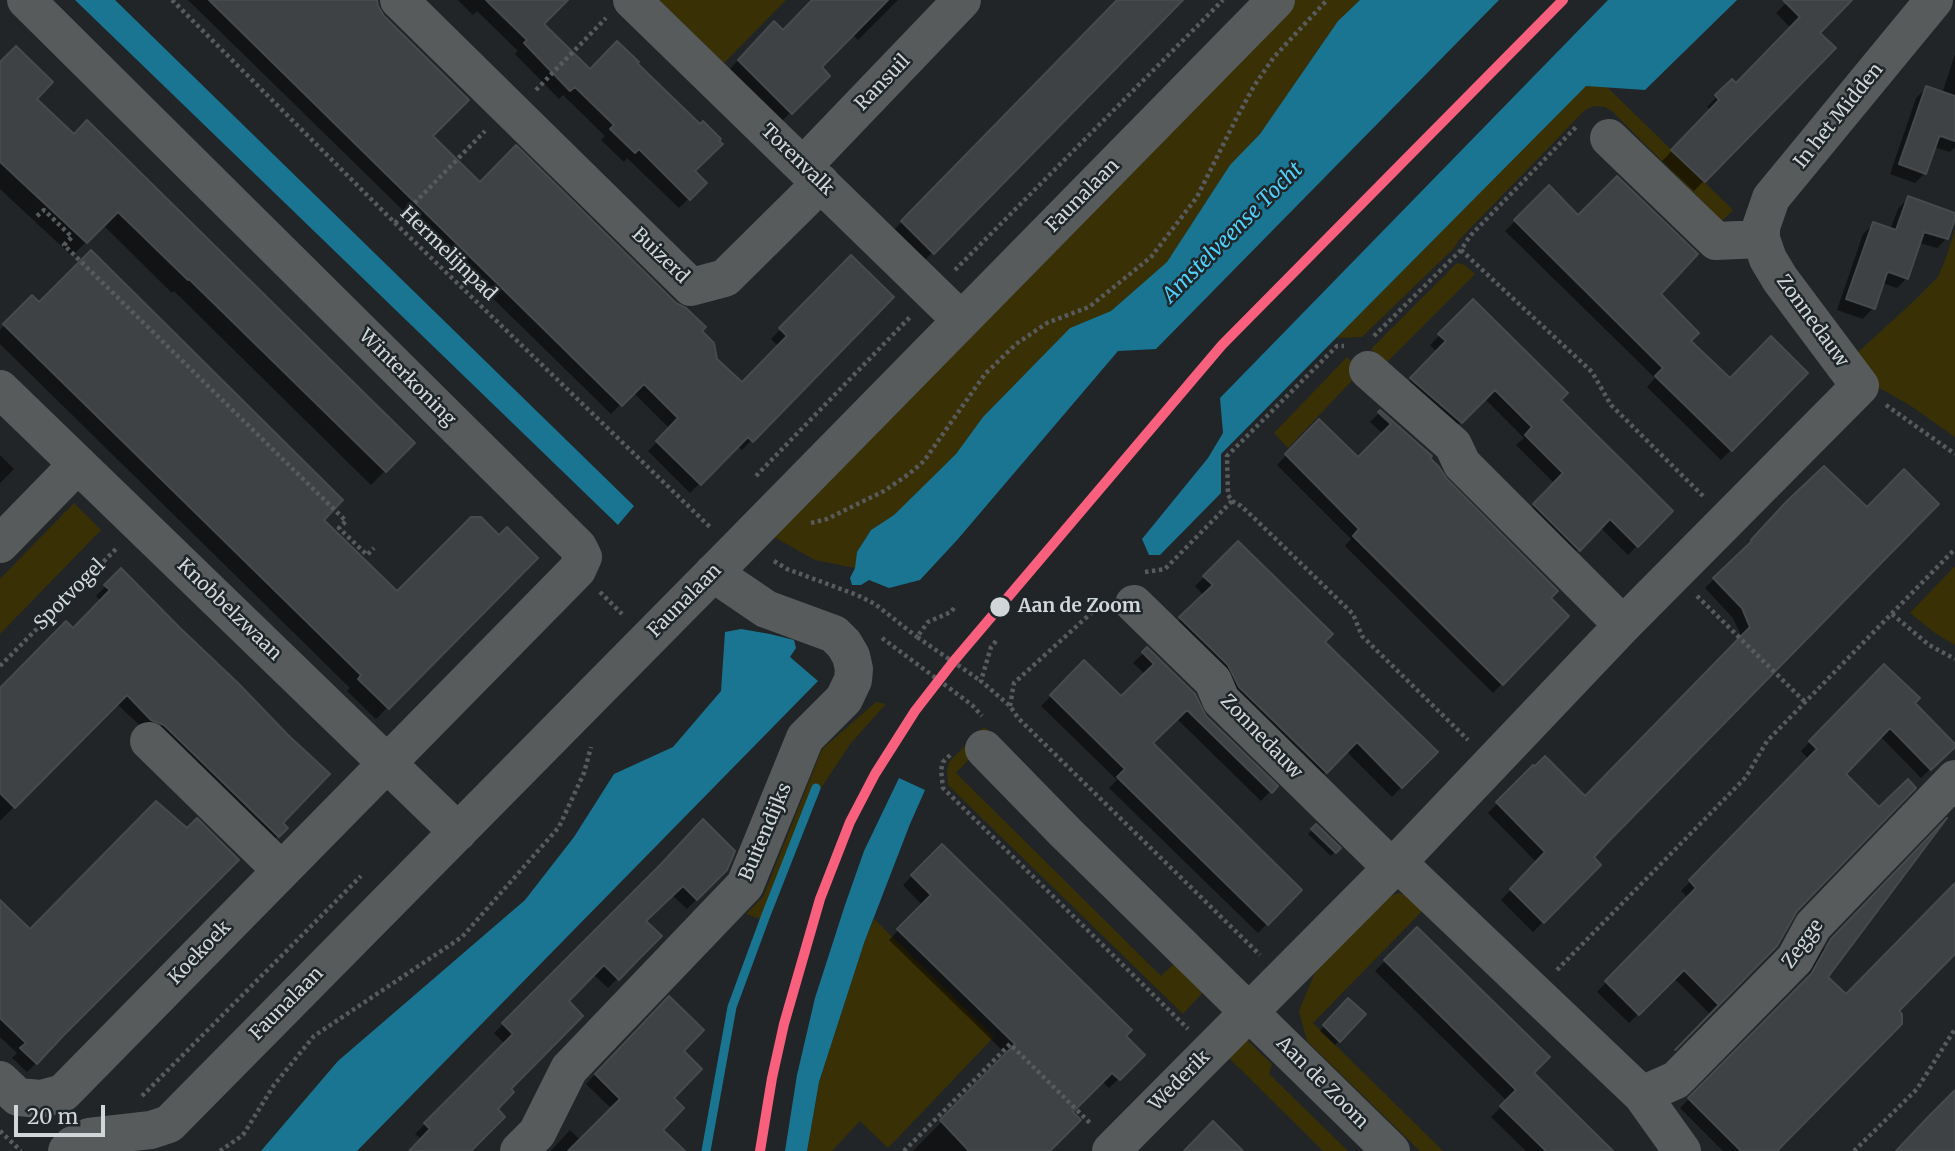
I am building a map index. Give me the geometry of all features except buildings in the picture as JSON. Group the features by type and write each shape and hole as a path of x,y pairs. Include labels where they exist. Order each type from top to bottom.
{"street":[{"path":"0,10 10,0"},
{"name":"Winterkoning","path":"26,0 578,547 583,557 577,570 386,762"},
{"name":"Buizerd","path":"399,0 691,287 725,278 812,175"},
{"name":"Ransuil","path":"812,175 962,0"},
{"name":"Faunalaan","path":"66,1151 89,1137 151,1130 169,1124 458,832 722,580 961,320 1276,0"},
{"name":"In het Midden","path":"1761,239 1761,227 1771,198 1934,0"},
{"name":"Torenvalk","path":"624,5 812,175 961,320"},
{"path":"1594,131 1716,241 1761,239"},
{"name":"Zonnedauw","path":"1249,1011 1394,865 1623,625 1860,386 1780,279 1768,259 1761,239"},
{"path":"1358,351 1454,444 1462,464 1623,625"},
{"name":"Knobbelzwaan","path":"0,389 458,832"},
{"path":"0,544 78,464"},
{"name":"Buitendijks","path":"519,1151 537,1132 569,1069 745,885 806,738 844,699 853,680 851,656 834,634 766,609 722,580"},
{"name":"Zonnedauw","path":"1121,601 1213,681 1221,701 1394,865"},
{"path":"149,741 281,870"},
{"name":"Aan de Zoom","path":"968,751 1066,833 1391,1151"},
{"name":"Koekoek","path":"0,1080 18,1097 41,1099 63,1093 386,762"},
{"name":"Zegge","path":"1642,1095 1676,1080 1795,959 1813,926 1955,779"},
{"path":"1394,865 1642,1095 1682,1151"},
{"name":"Wederik","path":"1113,1149 1249,1011"}],"path":[{"name":"Hermelijnpad","path":"172,0 395,223 708,525"},
{"name":"Faunalaan","path":"755,477 1223,0"},
{"path":"808,524 827,519 884,491 909,474 924,461 985,373 1016,344 1047,323 1089,307 1151,257 1197,197 1254,86 1274,57 1327,0"},
{"path":"395,223 624,5"},
{"path":"1358,351 1461,250 1470,236 1594,131"},
{"path":"37,216 44,209 72,237 64,245 345,521 339,528 367,555 373,548"},
{"path":"1461,250 1592,372 1611,405 1727,520"},
{"path":"1337,346 1227,456 1228,495 1353,614 1362,636 1492,763"},
{"path":"1860,386 1955,454"},
{"path":"1165,569 1232,501"},
{"name":"Spotvogel","path":"0,666 141,524"},
{"path":"1535,993 1746,777 1767,741 1955,549"},
{"path":"722,580 764,555 787,569 875,604 981,681 1010,706 1018,718 1283,977"},
{"path":"1674,574 1806,703"},
{"path":"1010,706 1014,683 1121,601"},
{"path":"917,637 928,622 954,608"},
{"name":"Faunalaan","path":"613,624 622,614"},
{"path":"1892,614 1929,645 1955,659"},
{"path":"981,681 996,641"},
{"path":"220,1151 243,1135 274,1085 314,1036 462,937 559,827 584,773 593,737"},
{"path":"968,751 943,762 943,788 1190,1031"},
{"name":"Faunalaan","path":"141,1097 363,874"},
{"path":"1854,1151 1917,1088 1955,1029"},
{"path":"904,1151 1010,1044 1113,1149"},
{"path":"0,1131 21,1151"}],"shaded area":[{"path":"659,0 786,0 724,63"},
{"path":"1275,0 1360,0 1338,21 1260,134 1230,165 1167,262 1111,311 1070,328 983,417 956,454 894,515 871,530 857,552 855,568 815,560 758,528"},
{"path":"1586,85 1607,87 1733,210 1722,221 1613,112 1605,107 1594,106 1585,110 1453,249 1362,337 1336,338"},
{"path":"1955,230 1955,437 1911,406 1853,373 1856,354 1938,277"},
{"path":"1457,263 1465,265 1475,274 1386,363 1371,349"},
{"path":"1347,357 1361,371 1288,448 1274,433"},
{"path":"74,503 101,530 0,634 0,579"},
{"path":"1955,566 1955,645 1910,613"},
{"path":"876,702 886,704 851,743 817,794 766,921 746,914 763,897 822,749"},
{"path":"984,727 993,734 956,773 1161,976 1178,960 1207,988 1183,1014 948,785 949,762"},
{"path":"1399,893 1425,901 1428,905 1313,1023 1443,1151 1420,1151 1307,1041 1299,1011 1321,958 1372,903"},
{"path":"874,919 994,1037 888,1148 860,1121 832,1151 807,1151 819,1082"},
{"path":"1247,1040 1272,1064 1269,1074 1348,1151 1323,1151 1229,1058"}],"water":[{"path":"75,0 115,0 634,506 618,525"},
{"name":"Amstelveense Tocht","path":"1360,0 1499,0 1156,349 1118,351 920,580 889,588 869,580 861,585 852,585 850,578 855,568 857,552 871,530 894,515 956,454 983,417 1070,328 1111,311 1167,262 1230,165 1260,134 1338,21"},
{"path":"1608,0 1737,0 1645,90 1586,86 1221,454 1221,493 1160,555 1149,555 1142,539 1208,458 1223,433 1220,398"},
{"path":"741,629 794,640 796,648 790,657 818,681 357,1151 261,1151 338,1061 525,900 574,837 614,774 673,747 721,691 725,632"},
{"path":"899,778 925,790 864,943 819,1082 807,1151 785,1151 797,1075 815,998 864,851"}],"waterway":[{"path":"706,1151 732,1007 816,788"}],"transit line":[{"path":"760,1151 784,1024 820,899 850,822 875,774 915,711 953,662 1222,345 1563,0"}],"place":[{"name":"Aan de Zoom","path":"1000,607"}]}
